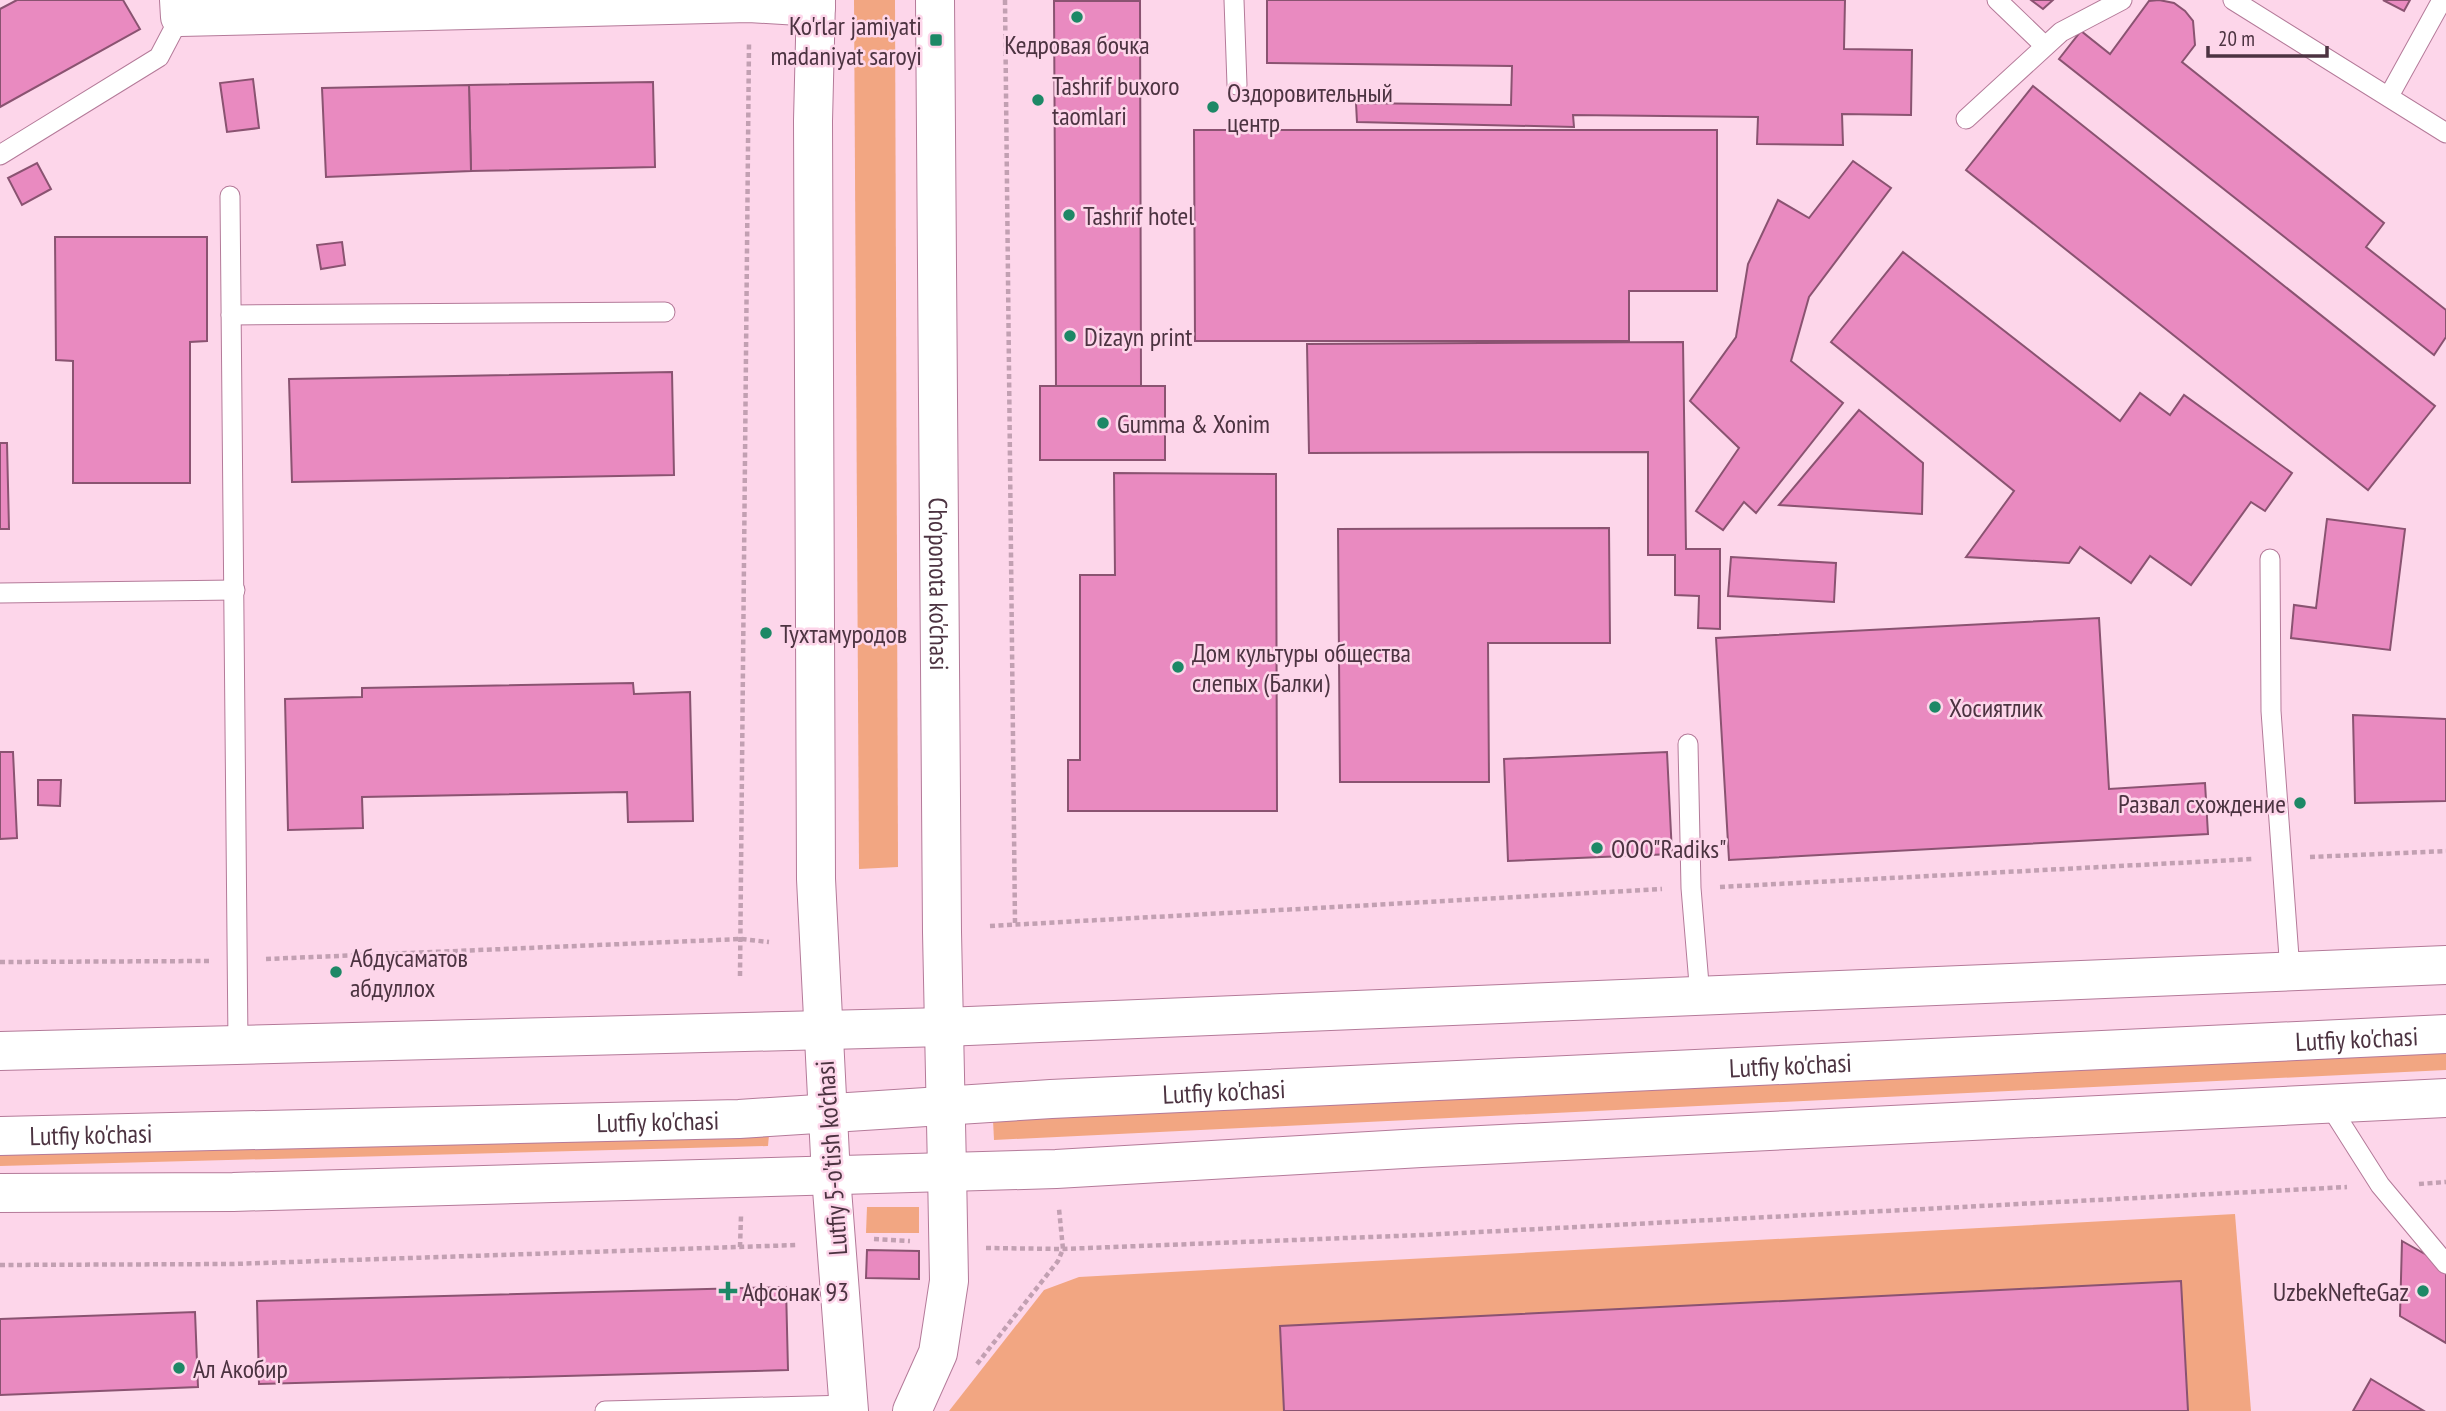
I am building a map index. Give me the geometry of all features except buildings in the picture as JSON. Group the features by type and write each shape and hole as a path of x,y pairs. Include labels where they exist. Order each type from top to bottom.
{"main road":[{"name":"Cho'ponota ko'chasi","path":"935,0 947,1170"},
{"path":"179,9 816,4 813,121 816,879 822,1031"},
{"path":"0,1051 944,1027 2446,965"},
{"name":"Lutfiy 5-o'tish ko'chasi","path":"822,1031 850,1408"},
{"name":"Lutfiy ko'chasi","path":"0,1136 738,1119 946,1105 2446,1034"},
{"path":"0,1193 233,1192 1056,1168 2446,1098"},
{"path":"912,1411 938,1353 949,1280 947,1170"}],"lane":[{"path":"1234,0 1237,85"},
{"path":"1997,0 2045,46"},
{"path":"1966,119 2061,32 2122,0"},
{"path":"2233,0 2446,133"},
{"path":"2389,96 2442,0"},
{"path":"0,155 159,57 179,9"},
{"path":"230,195 238,1044"},
{"path":"231,315 665,312"},
{"path":"2270,559 2271,711 2290,971"},
{"path":"0,593 235,590"},
{"path":"1688,744 1691,888 1700,996"},
{"path":"2328,1103 2380,1185 2446,1264"},
{"path":"605,1411 850,1408"}],"path":[{"path":"1005,0 1015,923"},
{"path":"740,976 749,3"},
{"path":"990,926 2280,858 2446,852"},
{"path":"0,962 236,961 741,939 769,942"},
{"path":"974,1248 1063,1249 1422,1235 2446,1182"},
{"path":"974,1368 1058,1261 1063,1249 1059,1201"},
{"path":"740,1247 741,1209"},
{"path":"866,1239 922,1241"},
{"path":"0,1265 232,1264 808,1245"}],"shaded area":[{"path":"854,0 895,0 898,867 859,869"},
{"path":"2446,1051 2446,1070 994,1140 993,1120"},
{"path":"769,1135 768,1146 0,1166 0,1152"},
{"path":"867,1207 919,1207 919,1233 866,1233"},
{"path":"2235,1214 2251,1411 949,1411 1044,1290 1079,1277"}],"place":[{"name":"Кедровая бочка","path":"1077,17"},
{"name":"Ko'rlar jamiyati madaniyat saroyi","path":"936,40"},
{"name":"Tashrif buxoro taomlari","path":"1038,100"},
{"name":"Оздоровительный центр","path":"1213,107"},
{"name":"Tashrif hotel","path":"1069,215"},
{"name":"Dizayn print","path":"1070,336"},
{"name":"Gumma & Xonim","path":"1103,423"},
{"name":"Тухтамуродов","path":"766,633"},
{"name":"Дом культуры общества слепых (Балки)","path":"1178,667"},
{"name":"Хосиятлик","path":"1935,707"},
{"name":"Развал схождение","path":"2300,803"},
{"name":"OOO\"Radiks\"","path":"1597,848"},
{"name":"Абдусаматов абдуллох","path":"336,972"},
{"name":"Афсонак 93","path":"728,1291"},
{"name":"UzbekNefteGaz","path":"2423,1291"},
{"name":"Ал Акобир","path":"179,1368"}]}
